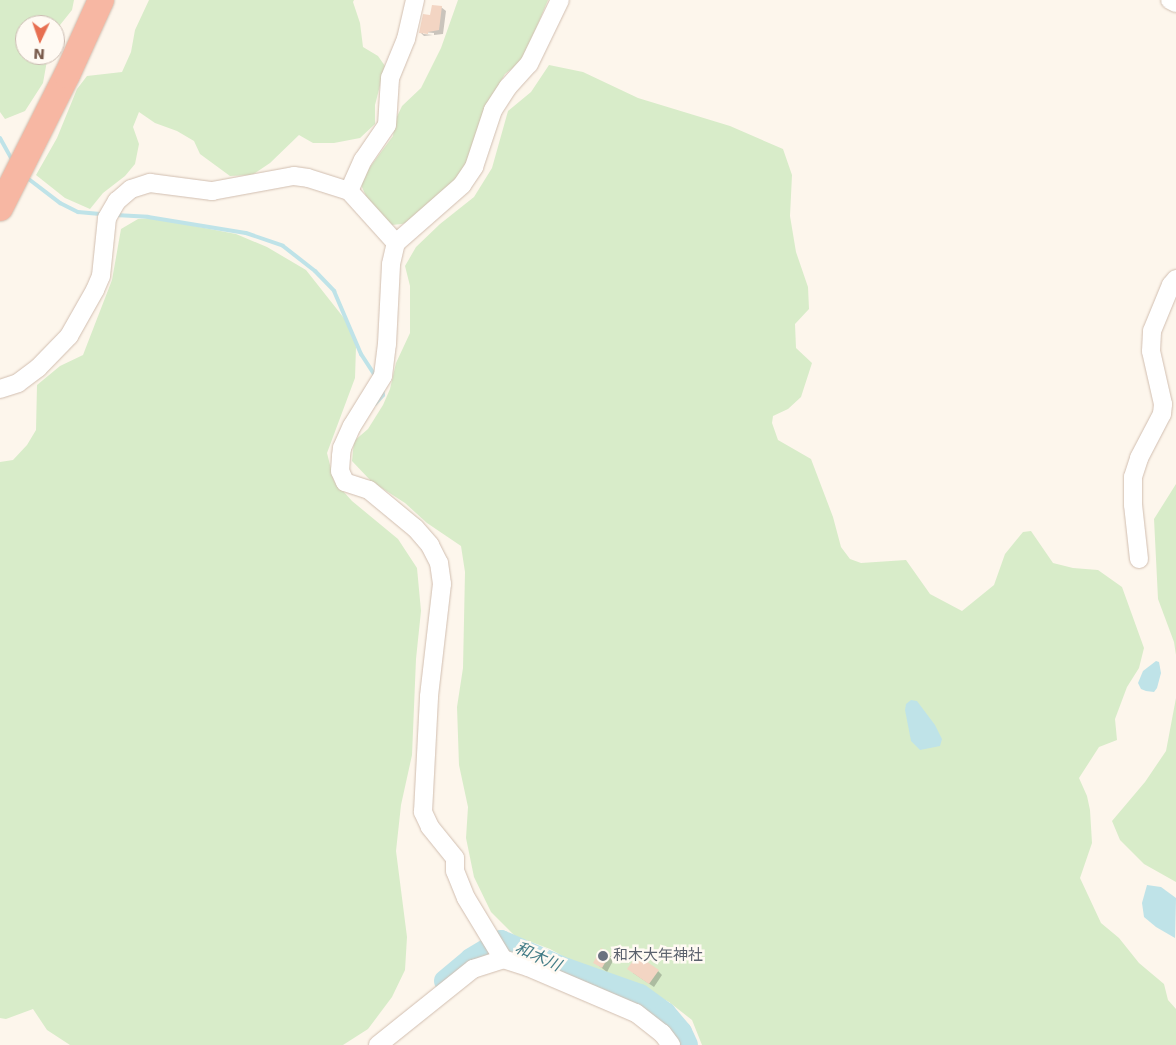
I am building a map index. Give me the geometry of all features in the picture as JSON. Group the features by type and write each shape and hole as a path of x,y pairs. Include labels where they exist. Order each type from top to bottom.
{"highway":[{"path":"0,208 67,75 101,0"}],"street":[{"path":"349,191 363,160 387,125 390,78 406,39 415,0"},
{"path":"560,0 529,64 508,87 492,110 474,168 462,185 396,243 391,264 387,344 380,382 359,412 342,448 340,471 345,482 357,485 415,528 430,545 439,563 442,584 428,696 423,806 430,827 455,865 466,898 489,938 502,956 636,1013 662,1033 671,1045"},
{"path":"1170,0 1176,3"},
{"path":"0,389 18,383 38,368 70,336 96,290 101,276 109,214 117,201 131,189 150,183 212,191 294,176 308,178 349,191 396,243"},
{"path":"1138,559 1133,477 1139,458 1162,414 1163,404 1151,351 1152,331 1171,285 1176,279"},
{"path":"378,1045 473,969 502,956"}],"green space":[{"path":"0,0 74,0 72,10 65,19 65,15 15,15 15,65 46,65 43,83 25,111 5,119 0,112"},
{"path":"149,0 354,0 360,23 363,47 378,56 385,66 375,105 375,124 360,138 334,143 313,143 299,135 270,163 252,175 230,176 200,154 194,141 177,131 155,123 139,112 133,127 139,144 135,164 125,176 103,193 90,209 65,198 36,175 57,138 77,89 87,76 122,72 131,52 135,30"},
{"path":"458,0 548,0 523,60 505,74 485,108 472,155 458,179 417,219 391,225 370,205 361,185 364,175 393,136 395,121 402,106 421,88 441,48"},
{"path":"549,65 583,72 638,98 730,126 783,149 792,175 790,216 796,252 808,287 809,309 795,324 796,348 812,363 801,397 788,409 773,416 772,423 778,440 811,459 833,517 841,547 850,559 861,563 906,560 930,594 962,611 994,585 1005,554 1023,532 1031,531 1053,563 1073,568 1098,570 1122,587 1144,648 1139,668 1127,687 1115,719 1117,740 1099,747 1079,778 1087,796 1090,810 1092,843 1080,878 1101,923 1119,938 1139,963 1164,984 1168,1000 1176,1009 1176,1045 702,1045 692,1020 669,1002 645,989 586,969 550,949 515,936 491,912 474,877 466,838 468,807 459,765 457,707 463,668 465,572 461,546 427,523 405,503 371,481 352,461 354,441 368,429 383,405 390,389 396,363 410,333 410,286 405,266 416,247 440,224 474,197 492,168 508,111 531,92"},
{"path":"152,218 236,234 267,247 306,270 351,327 356,347 355,378 327,453 334,481 352,501 398,539 417,568 421,611 416,659 412,755 401,805 396,851 407,937 405,970 392,997 368,1029 343,1045 70,1045 47,1030 33,1009 6,1019 0,1018 0,462 13,460 27,445 36,430 37,385 60,366 83,355 112,280 121,229 138,219"},
{"path":"1176,484 1176,655 1174,642 1158,599 1154,519"},
{"path":"1176,698 1176,882 1144,864 1120,840 1112,821 1145,782 1166,751"}],"water":[{"path":"1156,661 1159,662 1161,673 1157,688 1154,692 1141,689 1138,683 1143,671"},
{"path":"911,700 917,701 935,725 942,739 940,746 920,750 911,741 905,710 906,704"},
{"path":"1147,885 1161,887 1176,898 1175,938 1156,927 1144,917 1142,903"}],"building":[{"path":"432,5 442,6 439,30 428,32 428,34 419,33 423,14 430,15"},
{"name":"和木大年神社","path":"601,948 610,954 602,968 593,963"},
{"path":"637,955 659,970 649,984 627,969"}],"waterway":[{"path":"0,138 12,160"},
{"path":"26,177 60,203 78,212 103,214"},
{"path":"115,215 148,217 246,233 283,246 315,271 334,291 361,354 376,377"},
{"path":"375,404 383,395 382,387"},
{"name":"和木川","path":"445,981 471,959 501,941 566,969 640,995 665,1013 681,1032 687,1045"}],"place":[{"name":"和木大年神社","path":"603,956"}]}
